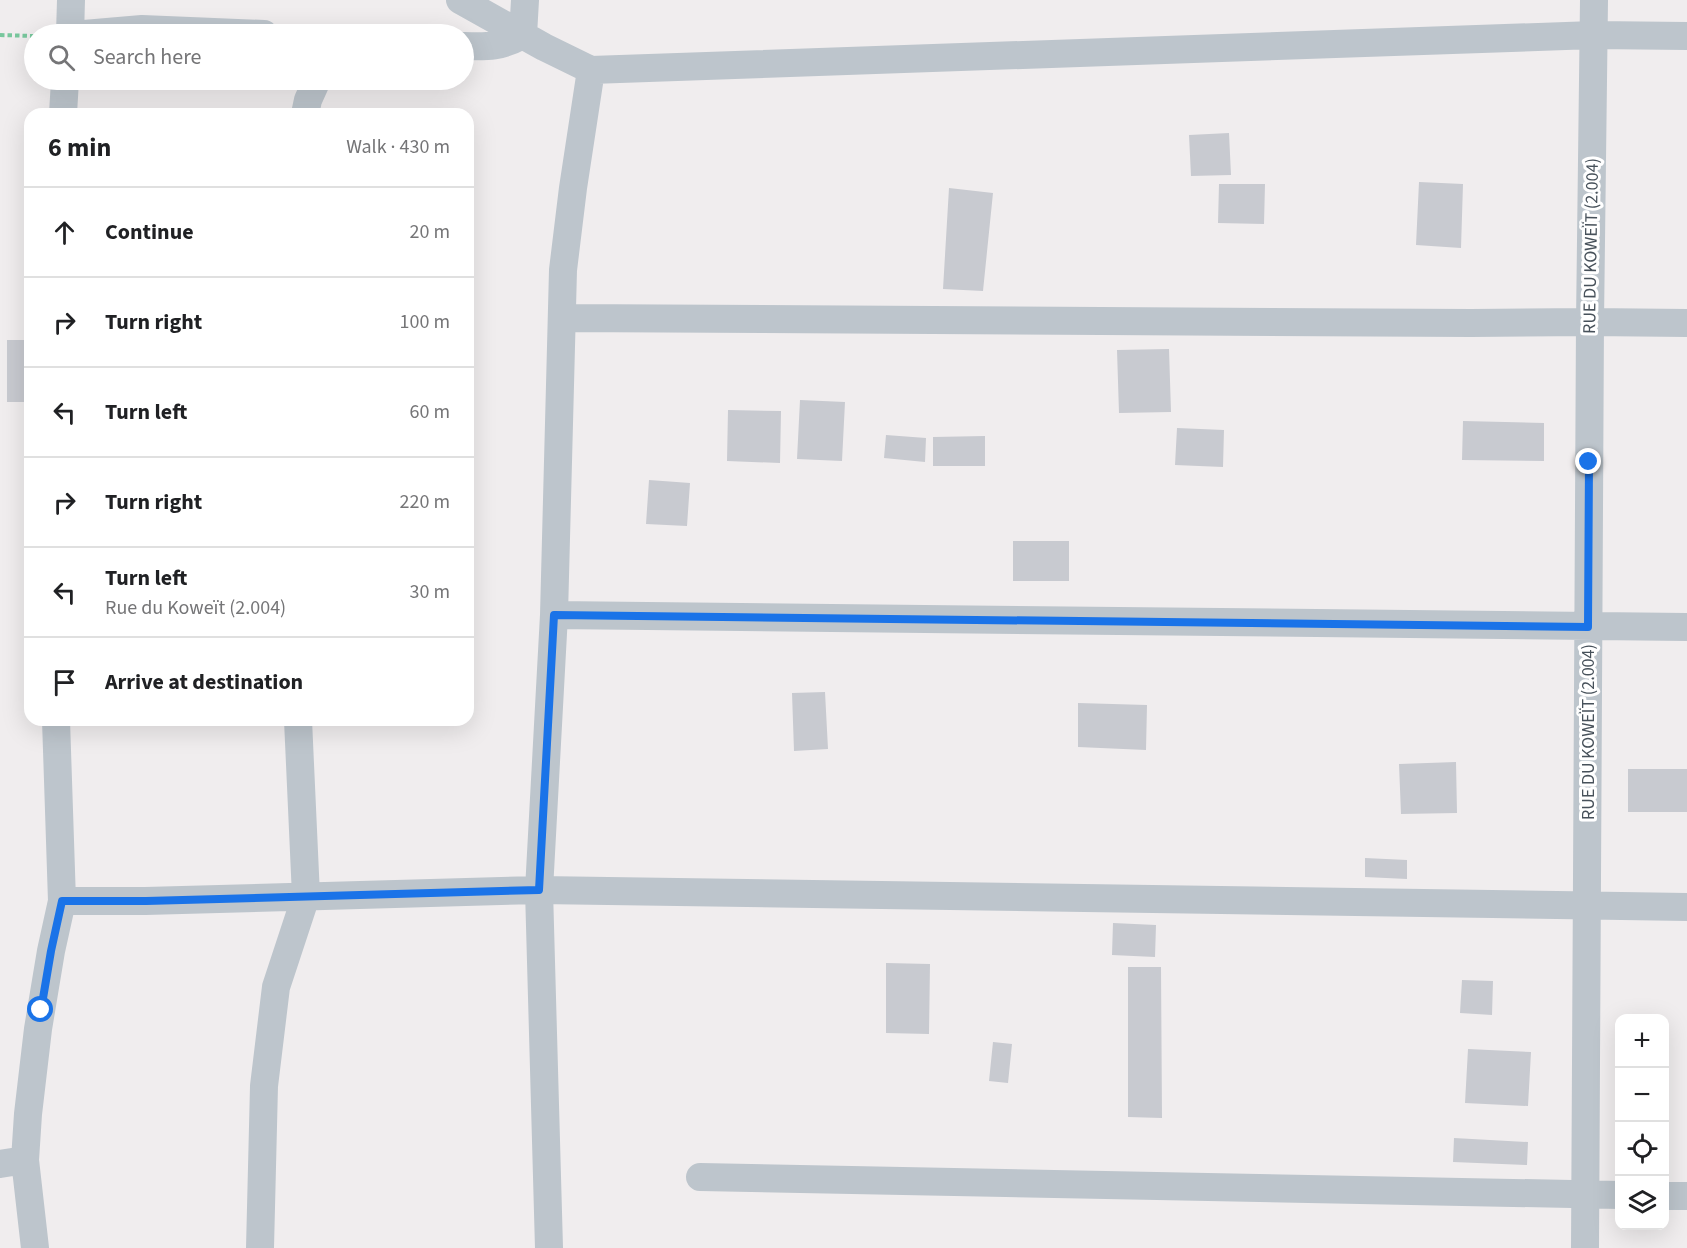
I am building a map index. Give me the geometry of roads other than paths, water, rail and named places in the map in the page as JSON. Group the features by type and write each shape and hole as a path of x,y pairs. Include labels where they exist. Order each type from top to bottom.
{"street":[{"path":"70,24 71,0"},
{"path":"460,0 544,47 591,70 1594,35 1687,36"},
{"path":"523,35 525,0"},
{"name":"RUE DU KOWEÏT (2.004)","path":"1585,1248 1594,0"},
{"path":"474,46 508,43 523,35"},
{"path":"549,1248 539,890 554,615 563,270 591,70"},
{"path":"63,108 64,90"},
{"path":"306,108 312,90"},
{"path":"563,318 1687,323"},
{"path":"554,615 1687,627"},
{"path":"35,1248 12,1162 28,1114 38,1029 62,901 56,726"},
{"path":"260,1248 264,1086 276,987 306,896 298,726"},
{"path":"62,901 146,901 539,890 1687,908"},
{"path":"700,1177 1615,1195"},
{"path":"1669,1196 1687,1196"}]}
